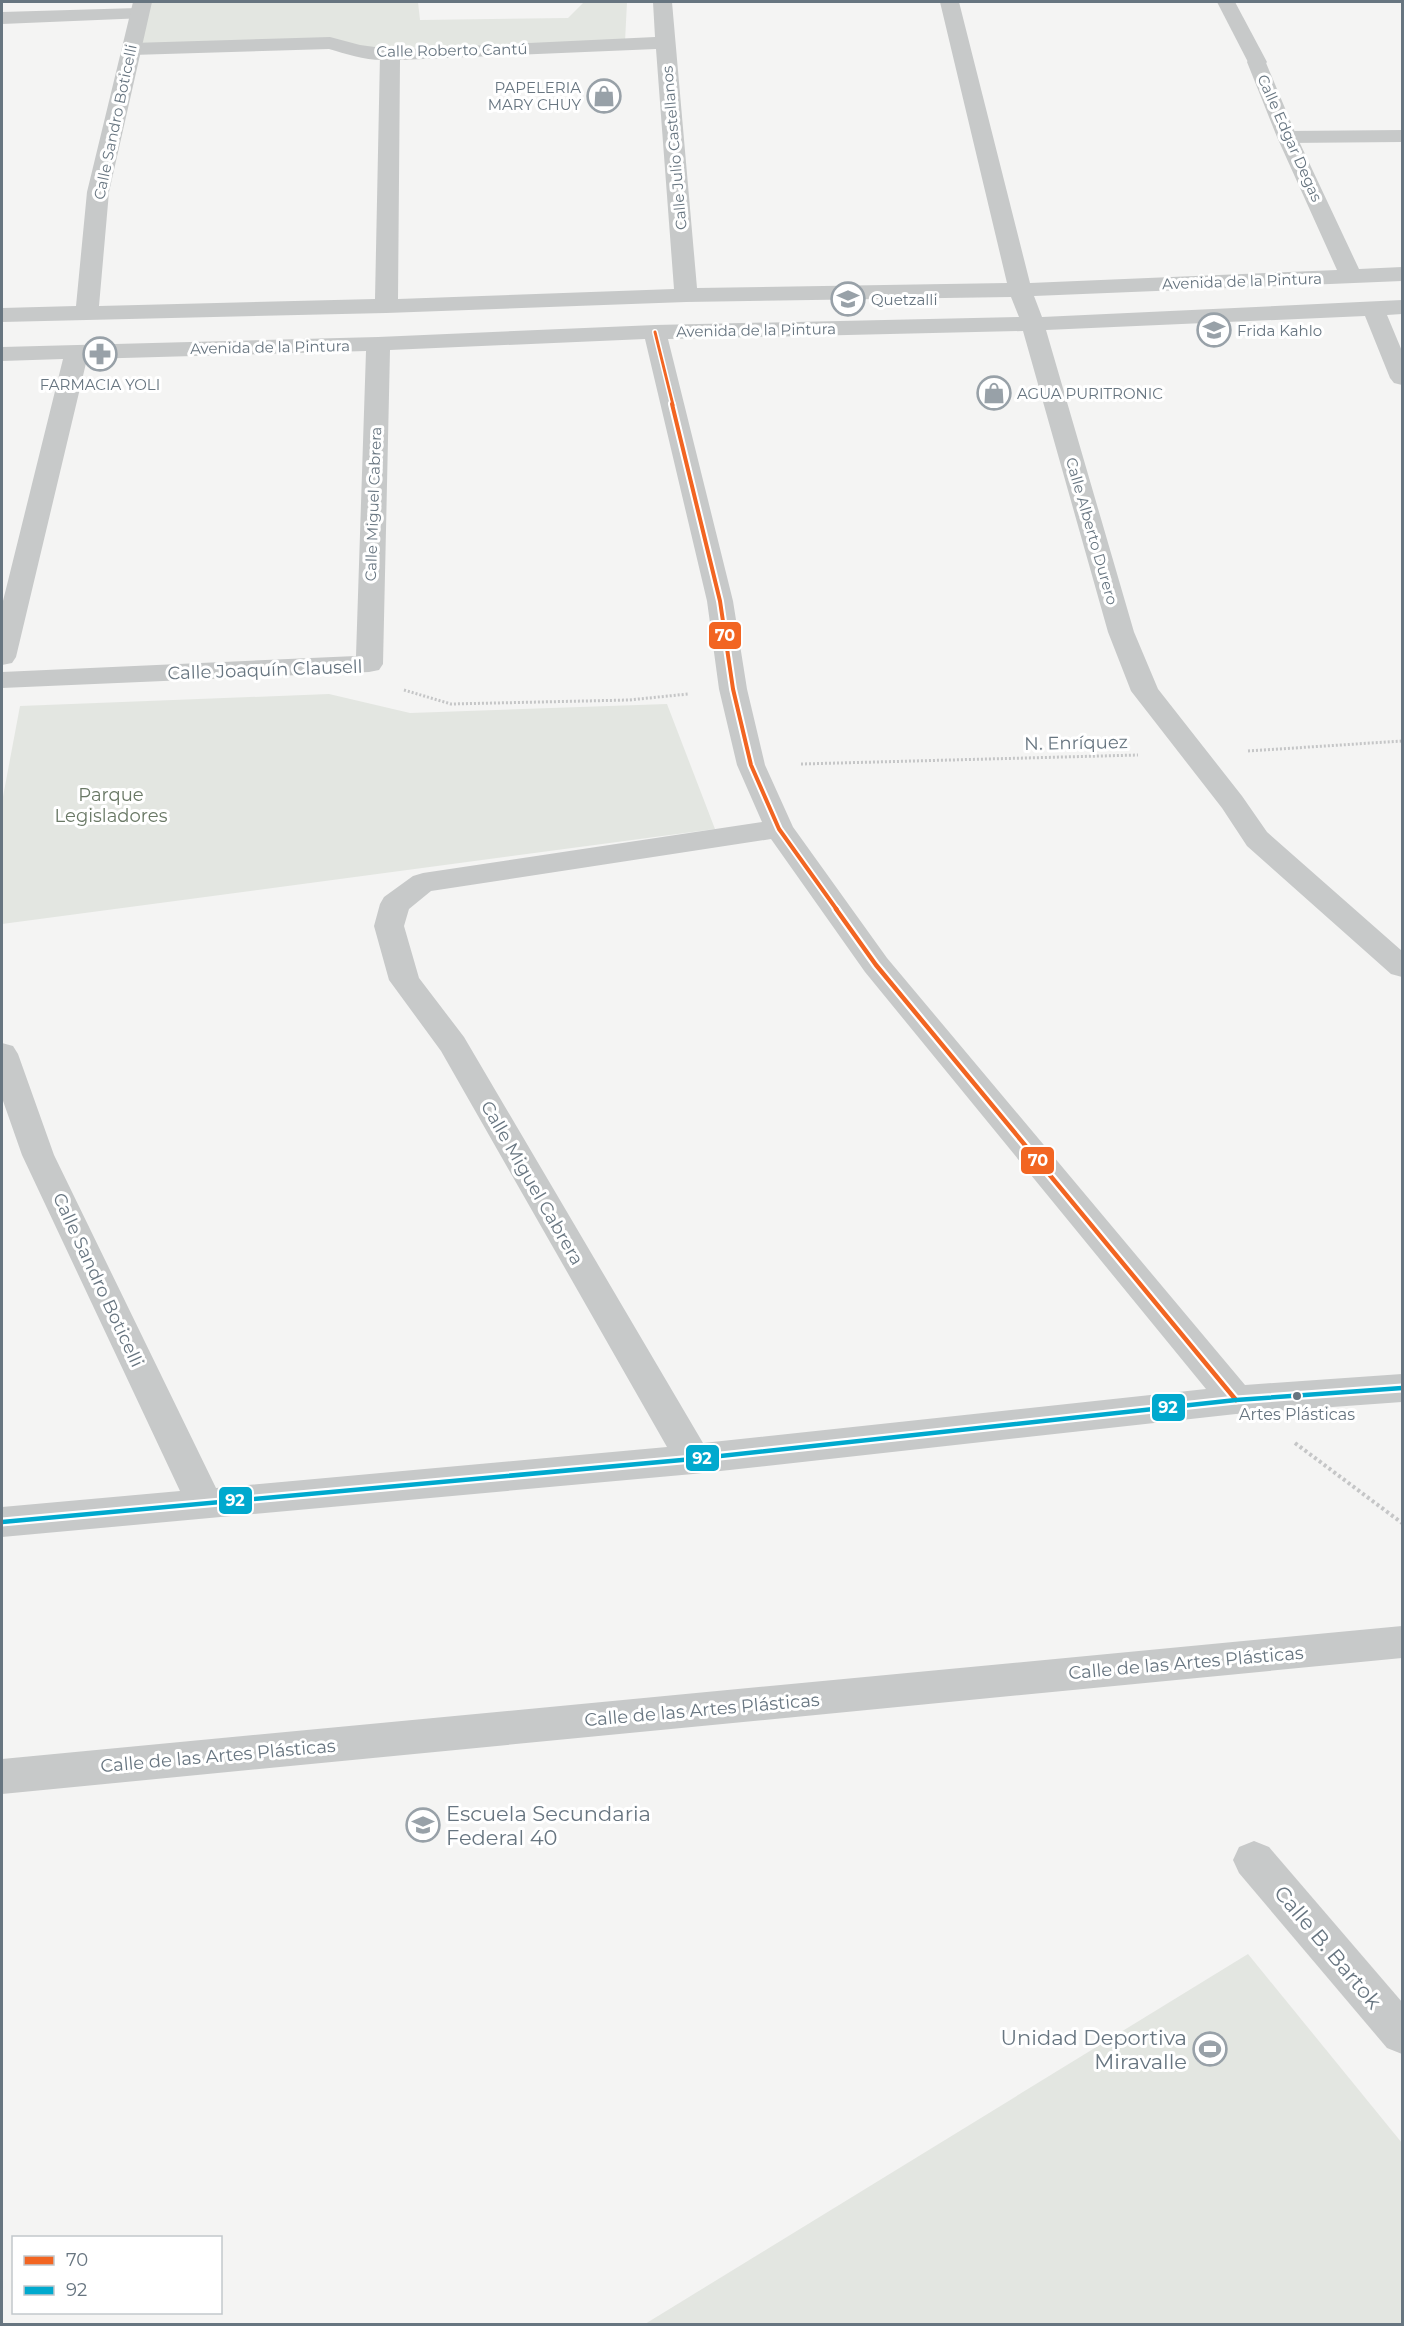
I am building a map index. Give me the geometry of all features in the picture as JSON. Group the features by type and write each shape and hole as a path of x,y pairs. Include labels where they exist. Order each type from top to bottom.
{"street":[{"name":"Calle Julio Castellanos","path":"662,2 686,295"},
{"name":"Calle Alberto Durero","path":"949,2 1020,290 1033,324 1121,632 1145,691 1195,754 1257,839 1402,967"},
{"name":"Calle Edgar Degas","path":"1226,2 1257,62 1287,137 1352,276"},
{"path":"2,18 140,8"},
{"name":"Calle Sandro Boticelli","path":"87,314 98,192 140,8"},
{"name":"Calle Roberto Cantú","path":"132,49 330,43 359,51 390,54 665,43"},
{"path":"386,306 390,54"},
{"path":"1287,137 1402,136"},
{"name":"Avenida de la Pintura","path":"2,315 386,306 686,295 1020,290 1402,274"},
{"name":"Avenida de la Pintura","path":"2,354 378,344 655,332 1033,324 1402,307"},
{"path":"1373,308 1402,378"},
{"path":"655,332 720,601 733,690 751,765 778,829 876,965 1236,1400"},
{"name":"Calle Miguel Cabrera","path":"369,664 378,344"},
{"path":"2,657 77,351"},
{"name":"Calle Joaquín Clausell","path":"2,680 369,664"},
{"name":"Calle Miguel Cabrera","path":"693,1459 453,1045 404,980 389,926 395,904 423,883 778,829"},
{"name":"Calle Sandro Boticelli","path":"2,1054 38,1155 204,1502"},
{"path":"2,1522 693,1459 1236,1400 1402,1388"},
{"name":"Calle de las Artes Plásticas","path":"2,1777 1402,1642"},
{"name":"Calle B. Bartok","path":"1254,1860 1402,2034"}],"path":[{"name":"Calle Joaquín Clausell","path":"369,664 394,687 451,704 629,700 733,690"},
{"name":"N. Enríquez","path":"751,765 1195,754 1402,741"},
{"path":"1236,1400 1402,1523"}],"green space":[{"path":"148,2 418,2 420,20 568,18 584,2 627,2 625,42 365,49 137,44"},
{"name":"Parque Legisladores","path":"329,694 410,713 667,704 715,829 2,924 2,802 20,706"},
{"name":"Unidad Deportiva Miravalle","path":"1248,1954 1402,2143 1402,2324 645,2324"}],"transit line":[{"name":"70","path":"655,332 720,601 733,689 751,765 779,829 876,965 1236,1400"},
{"name":"92","path":"2,1522 693,1459 1236,1400 1402,1388"}],"place":[{"name":"PAPELERIA MARY CHUY","path":"604,96"},
{"name":"Quetzalli","path":"848,299"},
{"name":"Frida Kahlo","path":"1214,330"},
{"name":"FARMACIA YOLI","path":"100,354"},
{"name":"AGUA PURITRONIC","path":"994,393"},
{"name":"Artes Plásticas","path":"1297,1396"},
{"name":"Escuela Secundaria Federal 40","path":"423,1825"},
{"name":"Unidad Deportiva Miravalle","path":"1210,2049"}]}
